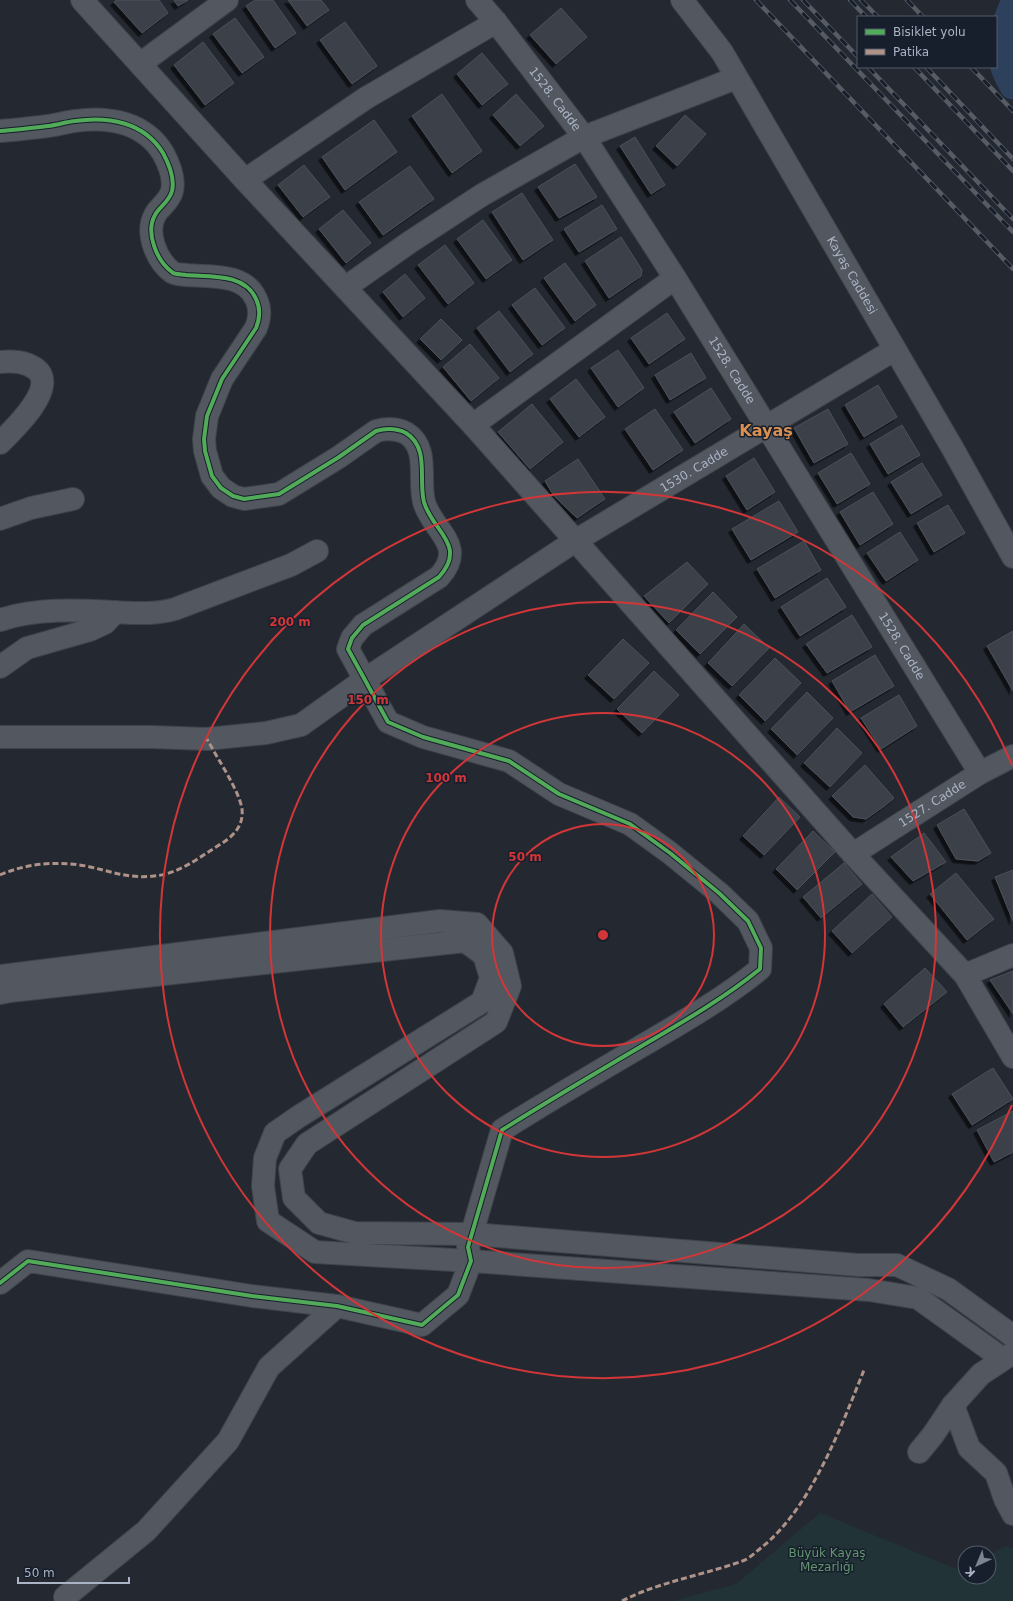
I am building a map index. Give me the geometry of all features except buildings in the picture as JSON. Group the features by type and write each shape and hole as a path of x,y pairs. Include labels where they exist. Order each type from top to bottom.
{"street":[{"path":"82,0 245,180 473,425 853,854 965,975 1013,1058"},
{"path":"140,64 227,0"},
{"name":"1528. Cadde","path":"477,0 496,22 584,137 675,278 980,773"},
{"name":"Kayaş Caddesi","path":"682,0 722,52 894,350 953,449 1013,557"},
{"path":"245,180 366,98 496,22"},
{"path":"346,287 410,242 482,195 584,137 736,78"},
{"path":"0,132 89,120 118,121 139,130 152,140 162,152 172,177 171,192 168,199 155,214 151,226 155,247 165,266 173,274 236,280 250,288 254,294 259,308 256,328 222,379 210,405 205,427 205,451 208,463 216,482 227,493 244,499 279,494 339,457 376,431 382,429 389,428 401,431 412,438 416,443 419,449 421,461 421,485 426,508 435,525 441,530 448,541 450,560 444,572 439,577 363,625 354,634 348,649 388,722 423,737 509,761 559,794 630,824 719,893 748,921 761,948 760,969 738,987 689,1018 551,1098 502,1130 468,1247 471,1261 458,1295 422,1325 337,1306 252,1296 28,1261 0,1283"},
{"path":"473,425 675,278"},
{"name":"1530. Cadde","path":"0,738 144,737 207,739 266,733 301,725 364,680 576,541 765,426 894,350"},
{"path":"0,362 26,364 38,371 43,382 40,394 33,405 13,430 0,442"},
{"path":"0,519 31,508 73,499"},
{"path":"0,620 18,615 51,611 151,614 175,609 291,566 317,551"},
{"path":"0,667 27,648 90,630 105,623 115,612"},
{"name":"1527. Cadde","path":"853,854 980,773 1013,756"},
{"path":"0,976 440,921 477,924 502,953 510,986 496,1022 307,1144 290,1168 294,1198 319,1222 355,1233 472,1234 858,1265 897,1265 948,1289 1013,1336"},
{"path":"0,993 464,941 484,955 491,978 482,1002 298,1117 275,1133 265,1158 263,1186 268,1221 315,1252 471,1261 869,1290 918,1298 1008,1356 981,1374 953,1405 933,1435 919,1452"},
{"path":"965,975 1013,955"},
{"path":"65,1597 146,1531 228,1441 269,1367 337,1306"},
{"path":"953,1405 969,1448 996,1473 1005,1499 1013,1514"}],"green space":[{"name":"Büyük Kayaş Mezarlığı","path":"820,1513 957,1569 957,1585 997,1585 997,1550 1006,1546 1013,1549 1013,1601 674,1601 736,1584"}],"waterway":[{"path":"1013,5 1004,27 1001,46 1003,64 1013,86"}],"railway":[{"path":"756,0 1013,269"},
{"path":"790,0 1013,232"},
{"path":"803,0 857,56"},
{"path":"850,0 865,16"},
{"path":"861,0 877,16"},
{"path":"907,0 922,16"},
{"path":"869,68 1013,219"},
{"path":"915,68 1013,171"},
{"path":"927,68 1013,159"},
{"path":"972,68 1013,111"}],"marked path":[{"path":"0,875 21,868 53,863 75,864 119,874 145,877 163,875 179,869 222,844 239,827 242,809 237,793 207,739"},
{"path":"622,1601 652,1588 745,1560 752,1556 780,1531 810,1489 823,1465 835,1441 864,1370"}],"cycle path":[{"path":"0,131 18,130 75,121 100,120 124,124 136,128 146,134 163,153 169,166 173,181 171,195 157,212 152,222 152,238 157,254 167,267 175,274 226,278 244,285 251,291 256,299 259,306 259,317 256,328 222,379 207,416 204,439 205,451 212,476 221,488 233,496 244,499 279,494 339,457 376,431 395,429 406,433 413,439 421,455 422,493 424,502 428,512 445,538 449,547 450,556 447,566 439,577 363,625 352,638 348,649 388,722 423,737 509,761 559,794 630,824 670,853 719,893 748,921 761,948 760,969 717,1001 502,1130 468,1247 471,1261 458,1295 422,1325 337,1306 252,1296 28,1261 0,1283"}],"district":[{"name":"Kayaş","path":"766,430"}]}
